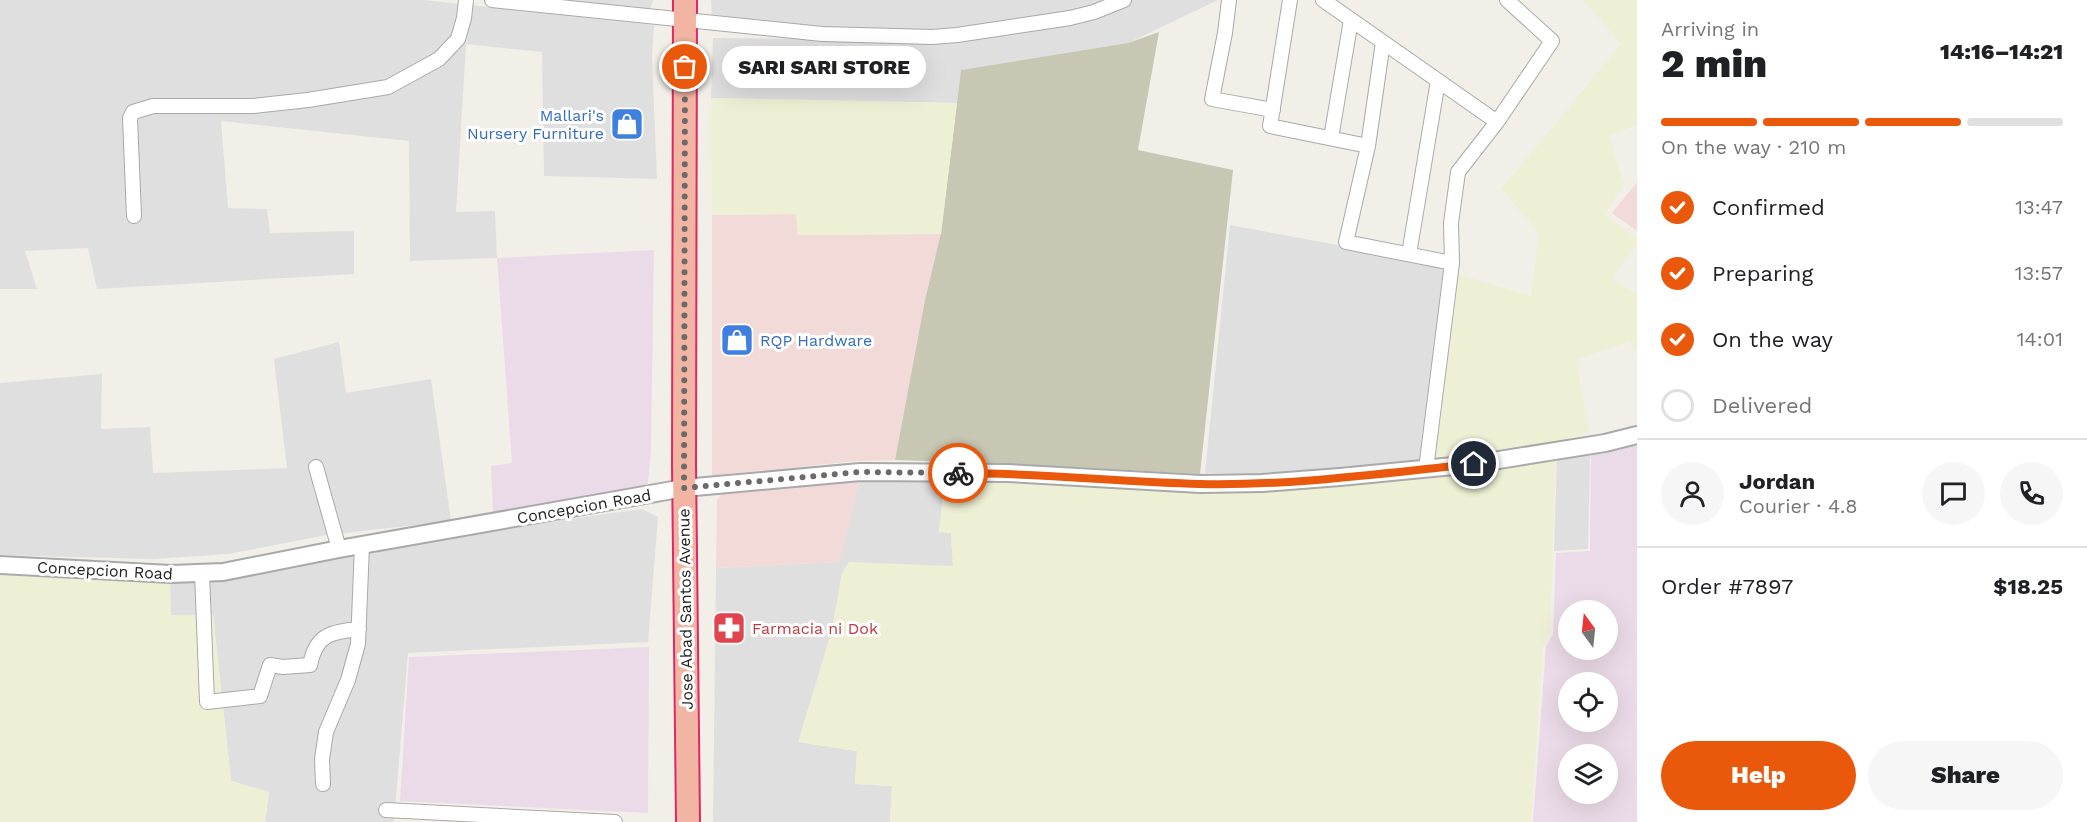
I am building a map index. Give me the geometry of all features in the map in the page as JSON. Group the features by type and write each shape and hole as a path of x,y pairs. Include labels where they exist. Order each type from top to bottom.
{"highway":[{"name":"Jose Abad Santos Avenue","path":"685,10 684,488 688,822"}],"street":[{"path":"134,216 130,118 133,112 153,106 253,106 388,87 439,59 458,39 466,0"},
{"path":"492,0 685,10 822,34 940,36 1070,18 1095,12 1124,0"},
{"path":"1229,0 1212,99 1273,110"},
{"path":"1290,0 1270,126 1368,146"},
{"path":"1323,0 1497,122"},
{"path":"1426,469 1452,262 1450,223 1458,172 1497,122 1552,41 1507,0"},
{"path":"1330,138 1351,20"},
{"path":"1383,42 1368,146 1346,242 1452,262"},
{"path":"1409,254 1438,81"},
{"name":"Concepcion Road","path":"0,565 171,574 223,572 339,549 684,488 860,472 1008,473 1200,484 1296,481 1474,464 1605,443 1637,435"},
{"path":"316,467 339,549"},
{"path":"323,784 322,759 326,732 348,680 358,644 362,545"},
{"path":"202,573 207,702 260,696 270,665 284,667 310,665 313,650 331,632 359,628"},
{"path":"386,810 615,822"}],"shaded area":[{"path":"0,0 424,0 654,25 652,56 657,179 544,176 542,52 466,44 456,212 495,211 497,258 410,261 409,141 221,121 228,208 267,209 270,233 354,231 354,274 97,289 88,248 25,251 37,289 0,289"},
{"path":"511,0 653,0 650,9 643,15"},
{"path":"711,0 1109,0 1048,17 956,31 830,30 712,20"},
{"path":"1130,0 1218,0 1128,43 961,70 957,103 711,98 713,38 961,41 1053,23"},
{"path":"1583,0 1637,0 1637,125 1609,136 1624,184 1605,214 1637,239 1637,243 1612,279 1637,294 1637,355 1629,342 1576,360 1589,432 1552,443 1431,461 1454,273 1531,296 1539,233 1501,189 1621,44"},
{"path":"1159,32 1138,150 1233,170 1200,474 895,460 925,300 941,233 961,70 1128,43"},
{"path":"711,98 957,103 941,234 798,235 796,214 712,215"},
{"path":"1637,182 1637,231 1612,213"},
{"path":"797,214 798,235 941,234 925,300 895,460 857,461 727,474 712,479 712,215"},
{"path":"1230,225 1451,266 1427,460 1294,474 1205,473"},
{"path":"654,250 651,449 648,483 639,490 493,513 491,466 512,463 497,258"},
{"path":"339,342 346,393 431,379 451,521 327,535 228,554 154,559 0,555 0,383 102,374 101,429 150,427 153,473 287,468 274,359"},
{"path":"1637,444 1637,822 1533,822 1546,646 1553,634 1556,553 1590,551 1591,453"},
{"path":"1590,454 1588,549 1554,551 1557,458"},
{"path":"1556,458 1550,633 1543,645 1531,822 890,822 892,786 855,784 857,751 798,742 832,630 842,573 849,562 953,566 951,533 939,532 945,481 1200,491"},
{"path":"859,481 945,481 939,532 951,533 953,566 842,573 832,630 799,742 857,751 855,784 892,786 890,822 713,822 716,568 839,562"},
{"path":"859,481 840,562 716,568 717,500 721,495 732,491"},
{"path":"642,509 658,517 648,642 408,653 394,822 265,822 269,792 231,781 213,615 171,615 170,583 347,550"},
{"path":"0,575 170,583 171,615 213,615 231,781 269,792 265,822 0,822"},
{"path":"649,647 648,813 400,801 409,657"}],"way so far":[{"path":"685,67 684,488 860,472 958,473"}],"place":[{"name":"SARI SARI STORE","path":"685,67"},
{"name":"Mallari's Nursery Furniture","path":"627,124"},
{"name":"RQP Hardware","path":"737,340"},
{"name":"Farmacia ni Dok","path":"729,628"}],"route":[{"path":"958,473 1008,473 1200,484 1262,483 1474,464"}]}
